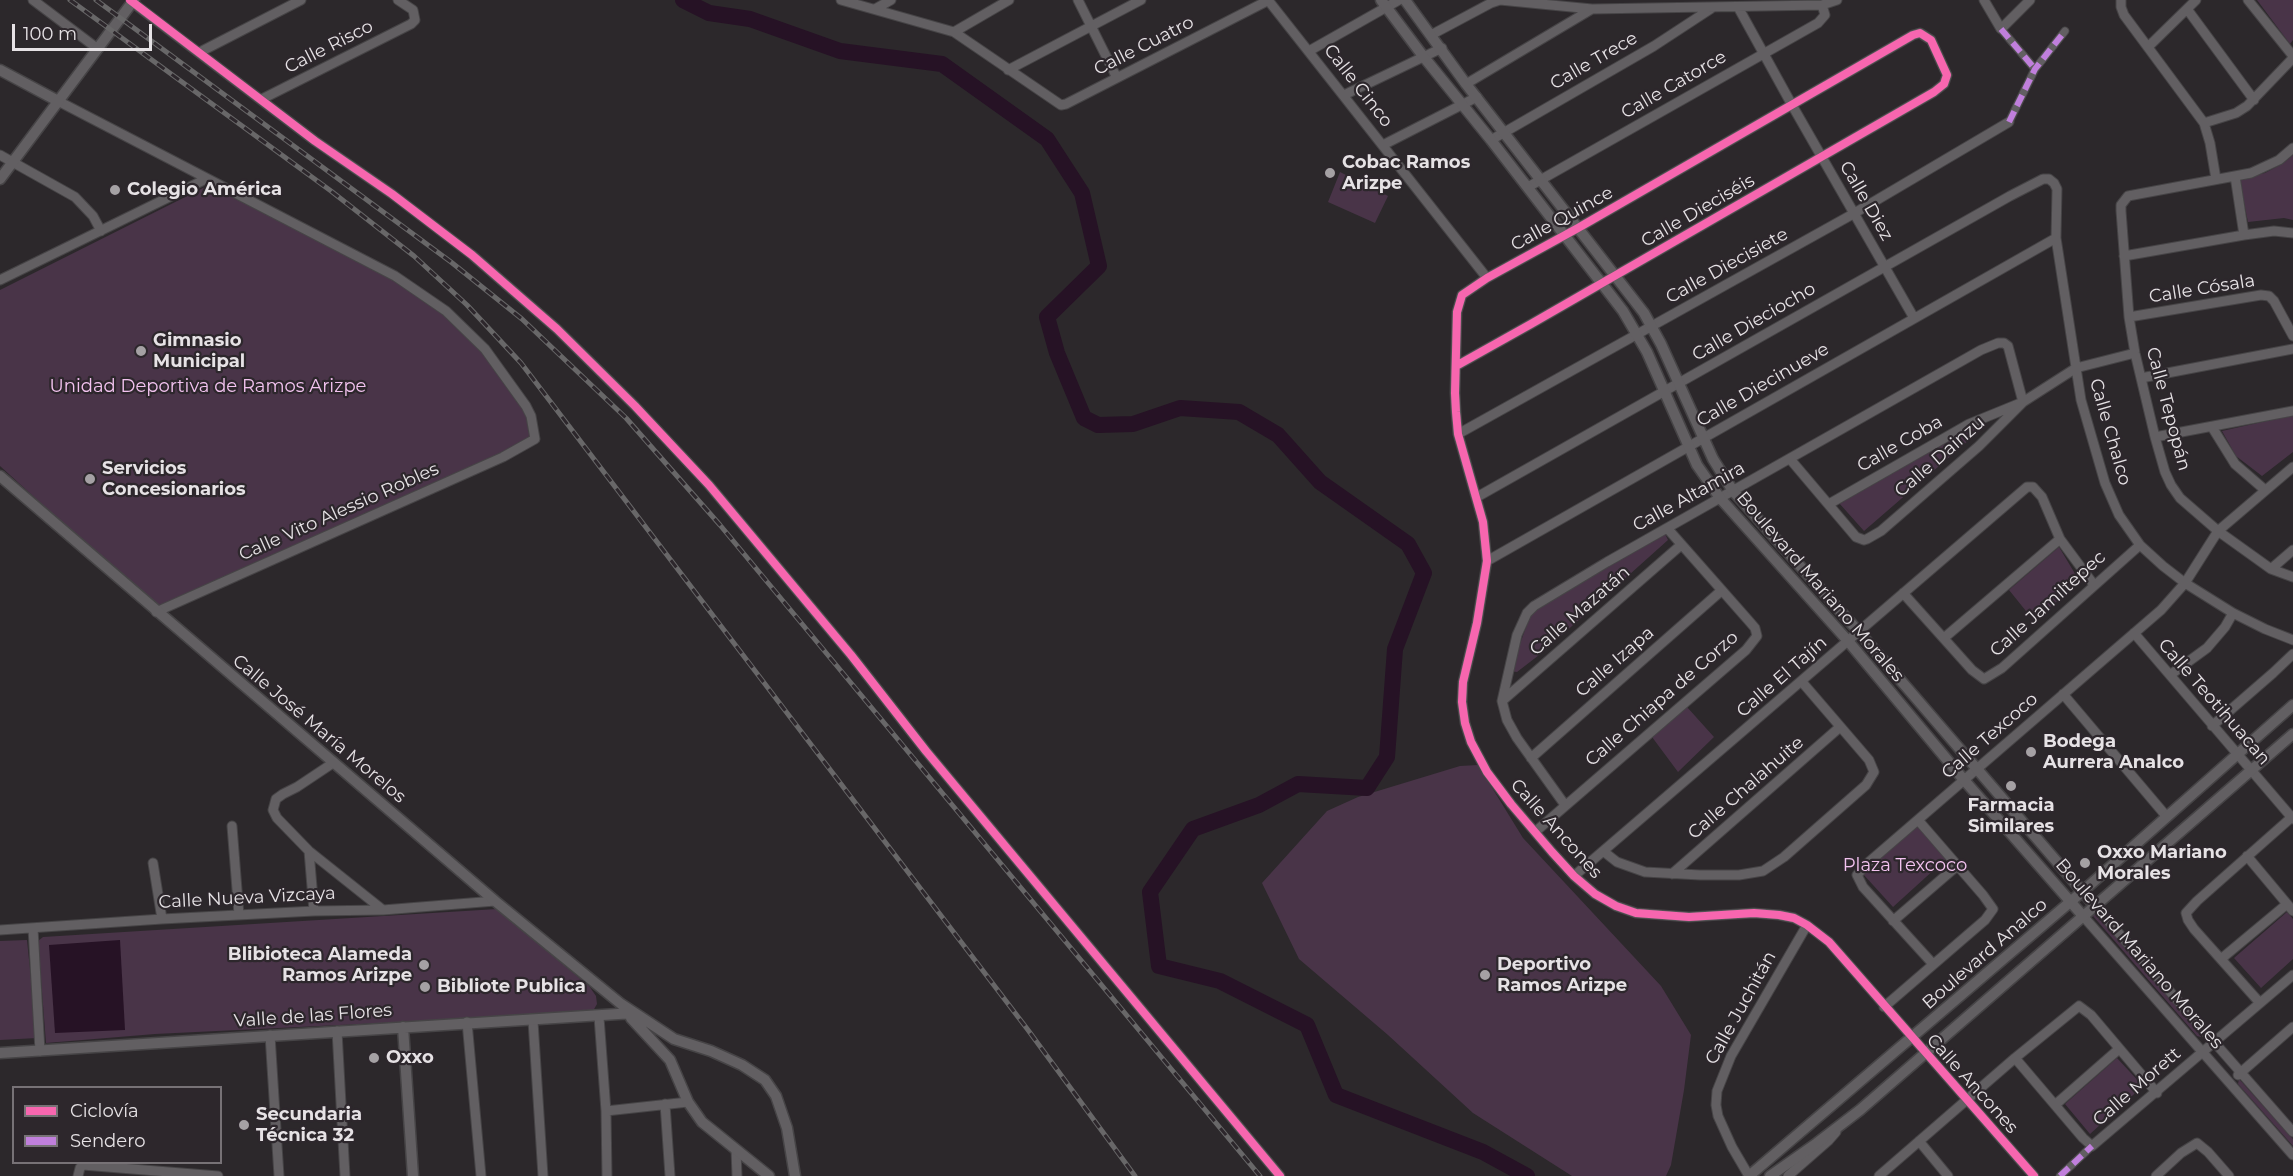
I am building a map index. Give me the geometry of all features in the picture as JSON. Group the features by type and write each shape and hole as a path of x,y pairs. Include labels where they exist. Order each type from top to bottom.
{"street":[{"path":"33,0 98,49"},
{"path":"200,52 301,0"},
{"name":"Calle Risco","path":"262,99 411,24 415,20 413,10 398,0"},
{"path":"841,0 954,32 1008,70 1141,0"},
{"path":"875,9 891,0"},
{"path":"954,32 1009,0"},
{"path":"1078,0 1117,78"},
{"name":"Calle Cinco","path":"1268,0 1487,278"},
{"name":"Calle Cuatro","path":"1008,70 1057,103 1066,104 1268,0"},
{"path":"1309,51 1383,4 1399,0"},
{"name":"Boulevard Mariano Morales","path":"1405,0 1466,84 1616,275 1653,327 1703,439 1733,491 1859,632 2293,1132"},
{"path":"1431,35 1500,0 1592,9 1822,4 1837,0"},
{"path":"1984,0 2001,29 2035,69"},
{"path":"2001,29 2030,0"},
{"path":"2121,0 2124,15 2204,123 2216,179 2266,167 2293,148"},
{"path":"2148,47 2196,0"},
{"path":"2204,123 2236,113 2254,100 2293,57 2248,0"},
{"path":"0,179 132,1 315,141 392,194 472,255 557,329 635,406 709,485 926,751 1280,1176"},
{"name":"Boulevard Mariano Morales","path":"1383,4 1528,187 1638,335 1689,447 1706,479 1720,498 1848,641 1965,780 2293,1155"},
{"name":"Calle Catorce","path":"1528,187 1821,20 1825,12 1822,4"},
{"name":"Calle Diez","path":"1738,7 1821,158 1914,318"},
{"name":"Calle Trece","path":"1491,140 1654,46 1712,8"},
{"path":"1466,84 1592,9"},
{"path":"2187,9 2254,100"},
{"path":"2009,122 2035,69 2065,31"},
{"name":"Calle Quince","path":"1487,561 1483,522 1458,434 1456,412 1456,312 1459,300 1468,289 1913,35 1920,33 1931,40 1947,75"},
{"path":"1344,95 1442,48"},
{"path":"0,70 206,179"},
{"name":"Calle Dieciséis","path":"1456,366 1934,92 1944,84 1947,75"},
{"path":"1383,145 1477,97"},
{"name":"Calle Diecisiete","path":"1458,434 1853,214 2009,122"},
{"path":"0,155 75,197 89,210 101,231"},
{"path":"2235,176 2244,235"},
{"path":"0,280 206,179"},
{"name":"Calle Vito Alessio Robles","path":"156,612 503,457 535,439 531,416 526,406 485,349 446,311 395,276 206,179"},
{"name":"Calle Dieciocho","path":"1477,497 2018,191 2043,179 2049,179"},
{"name":"Calle Chalco","path":"2049,179 2054,183 2056,189 2056,238 2081,400 2105,483 2120,515 2139,545 2185,583 2233,613 2293,640"},
{"name":"Calle Tepopán","path":"2216,179 2135,194 2128,196 2121,205 2129,317 2135,353 2165,472 2180,498 2218,531 2271,569 2293,577"},
{"path":"2124,256 2244,235 2274,231 2293,233"},
{"name":"Calle Diecinueve","path":"1487,561 2056,238"},
{"name":"Calle Cósala","path":"2129,317 2261,295 2269,296 2274,302 2293,336"},
{"name":"Calle Altamira","path":"1502,701 1517,635 1527,613 1534,606 1666,528 1981,350 1998,343 2004,343 2011,352 2023,402"},
{"path":"2141,378 2293,349"},
{"name":"Calle Dainzu","path":"1790,459 1856,537 1864,540 1873,537 1979,446 2023,402 2076,368 2135,353"},
{"name":"Calle Coba","path":"1828,504 1969,423 2023,402"},
{"path":"2155,437 2293,411"},
{"path":"2212,427 2235,464 2265,490"},
{"name":"Calle Texcoco","path":"1933,964 1863,887 1857,875 2161,610 2185,583 2218,531 2293,467"},
{"name":"Calle José María Morelos","path":"0,476 495,901 621,1004 670,1059 688,1102 702,1122 769,1176"},
{"name":"Calle El Tajín","path":"1574,876 2027,488 2033,487 2042,497 2060,539 2094,585"},
{"name":"Calle Chiapa de Corzo","path":"1534,832 1752,643 1757,636 1755,628 1666,528"},
{"path":"1944,638 2060,539"},
{"name":"Calle Mazatán","path":"1502,701 1681,545"},
{"name":"Calle Jamiltepec","path":"1904,593 1972,670 1984,679 2002,668 2139,545"},
{"path":"2271,569 2293,550"},
{"name":"Calle Ancones","path":"1487,561 1477,623 1463,682 1462,702 1465,723 1471,742 1487,772 1534,832 1574,876 1595,894 1616,906 1636,913 1689,917 1754,913 1794,918 1807,925 1829,942 2034,1176"},
{"name":"Calle Izapa","path":"1531,758 1721,591"},
{"path":"2170,675 2207,648 2225,627 2233,613"},
{"name":"Calle Teotihuacan","path":"2134,633 2293,817"},
{"path":"2212,726 2293,654"},
{"path":"1603,851 1617,862 1631,868 1672,874 1739,875 1772,867 1866,785 1874,772 1869,760 1802,682"},
{"path":"2063,694 2167,817"},
{"path":"1502,701 1507,720 1565,805"},
{"name":"Boulevard Analco","path":"1749,1176 2071,902 2293,705"},
{"name":"Calle Chalahuite","path":"1672,874 1840,727"},
{"name":"Boulevard Analco","path":"1770,1176 1842,1125 2293,734"},
{"path":"333,763 276,799 273,810 277,818 309,851 383,910"},
{"path":"2260,1003 2194,928 2186,913 2293,817"},
{"path":"1884,1007 1985,920 1993,909 1918,820"},
{"path":"232,826 239,915"},
{"path":"309,851 314,910"},
{"path":"2221,959 2290,907 2247,856"},
{"path":"153,863 162,919"},
{"path":"1893,921 1958,865"},
{"name":"Calle Nueva Vizcaya","path":"0,930 314,910 383,910 495,901"},
{"name":"Calle Juchitán","path":"1749,1176 1732,1148 1719,1116 1716,1105 1717,1091 1731,1056 1807,925"},
{"path":"33,928 40,1051"},
{"name":"Calle Morett","path":"2015,1058 2092,1146 2293,975"},
{"path":"1879,1176 2015,1058 2079,1006 2091,1015 2157,1093"},
{"name":"Calle José María Morelos","path":"631,1014 674,1039 721,1055 765,1080 776,1096 787,1128 795,1176"},
{"name":"Valle de las Flores","path":"0,1053 631,1014"},
{"path":"599,1017 606,1111 607,1176"},
{"path":"533,1021 543,1176"},
{"path":"467,1023 482,1176"},
{"path":"2229,1082 2293,1027"},
{"path":"403,1028 413,1176"},
{"path":"336,1031 345,1176"},
{"path":"270,1035 279,1176"},
{"path":"2055,1105 2119,1049"},
{"path":"606,1111 688,1102"},
{"path":"665,1104 670,1176"},
{"name":"Boulevard Analco","path":"1788,1176 1829,1140 1842,1125"},
{"path":"1919,1141 1948,1176"},
{"path":"2156,1176 2181,1153 2197,1143 2229,1176"},
{"path":"2060,1176 2092,1146"},
{"path":"736,1150 737,1176"},
{"path":"78,1176 83,1165 148,1173 218,1176"}],"green space":[{"path":"2257,0 2293,0 2293,40 2290,44"},
{"path":"2293,155 2293,220 2284,218 2248,222 2239,179 2265,173"},
{"path":"1340,172 1388,196 1375,223 1328,202"},
{"name":"Unidad Deportiva de Ramos Arizpe","path":"211,184 382,273 440,309 478,344 524,407 532,438 517,447 156,608 0,466 0,290"},
{"path":"2293,415 2293,452 2262,476 2236,456 2222,431"},
{"path":"1983,421 1983,428 1864,531 1839,503"},
{"path":"1664,532 1668,540 1543,652 1517,672 1510,671 1532,611"},
{"path":"2059,547 2080,582 2034,621 2009,590"},
{"path":"1687,707 1714,737 1678,772 1652,737"},
{"name":"Deportivo Ramos Arizpe","path":"1478,765 1523,838 1661,986 1691,1035 1671,1165 1666,1176 1572,1176 1473,1113 1388,1035 1299,959 1262,883 1327,811 1358,797 1460,766"},
{"name":"Plaza Texcoco","path":"1919,823 1947,858 1893,907 1863,874"},
{"path":"497,909 589,986 596,996 597,1004 593,1011 155,1034 46,1043 38,941 43,937"},
{"path":"2095,912 2200,1031 2201,1037 2197,1036 2093,916 2092,913"},
{"path":"2287,912 2293,919 2293,959 2261,988 2234,958"},
{"path":"27,940 37,1038 0,1040 0,941"},
{"path":"2117,1058 2143,1086 2090,1134 2065,1104"},
{"path":"2239,1079 2293,1139 2293,1146 2238,1084"}],"shaded area":[{"path":"120,940 125,1030 55,1033 49,945"}],"waterway":[{"path":"683,0 709,13 750,19 840,51 942,64 1047,139 1082,193 1099,266 1047,317 1057,353 1084,418 1098,425 1133,424 1180,408 1239,412 1278,435 1320,482 1408,544 1424,573 1395,649 1387,757 1367,788 1298,784 1259,805 1193,829 1150,892 1159,966 1220,981 1307,1025 1336,1095 1483,1152 1527,1176"}],"railway":[{"path":"70,0 331,191 414,256 467,305 521,363 1028,1030 1135,1176"},
{"path":"96,0 451,262 522,319 626,418 720,525 1260,1176"}],"marked path":[{"path":"2001,29 2035,69"},
{"path":"2009,122 2035,69 2065,31"},
{"path":"2060,1176 2092,1146"}],"cycle path":[{"path":"130,0 315,141 392,194 472,255 557,329 635,406 709,485 851,655 926,751 1280,1176"},
{"path":"1456,366 1934,92 1944,84 1947,75 1931,40 1920,33 1913,35 1487,278 1462,295 1457,312 1455,393 1458,434 1483,522 1487,561 1477,623 1463,682 1462,702 1471,742 1487,772 1552,852 1595,894 1616,906 1636,913 1689,917 1754,913 1794,918 1807,925 1829,942 2034,1176"}],"place":[{"name":"Cobac Ramos Arizpe","path":"1330,173"},
{"name":"Colegio América","path":"115,190"},
{"name":"Gimnasio Municipal","path":"141,351"},
{"name":"Servicios Concesionarios","path":"90,479"},
{"name":"Bodega Aurrera Analco","path":"2031,752"},
{"name":"Farmacia Similares","path":"2011,786"},
{"name":"Oxxo Mariano Morales","path":"2085,863"},
{"name":"Blibioteca Alameda Ramos Arizpe","path":"424,965"},
{"name":"Deportivo Ramos Arizpe","path":"1485,975"},
{"name":"Bibliote Publica","path":"425,987"},
{"name":"Oxxo","path":"374,1058"},
{"name":"Secundaria Técnica 32","path":"244,1125"}]}
